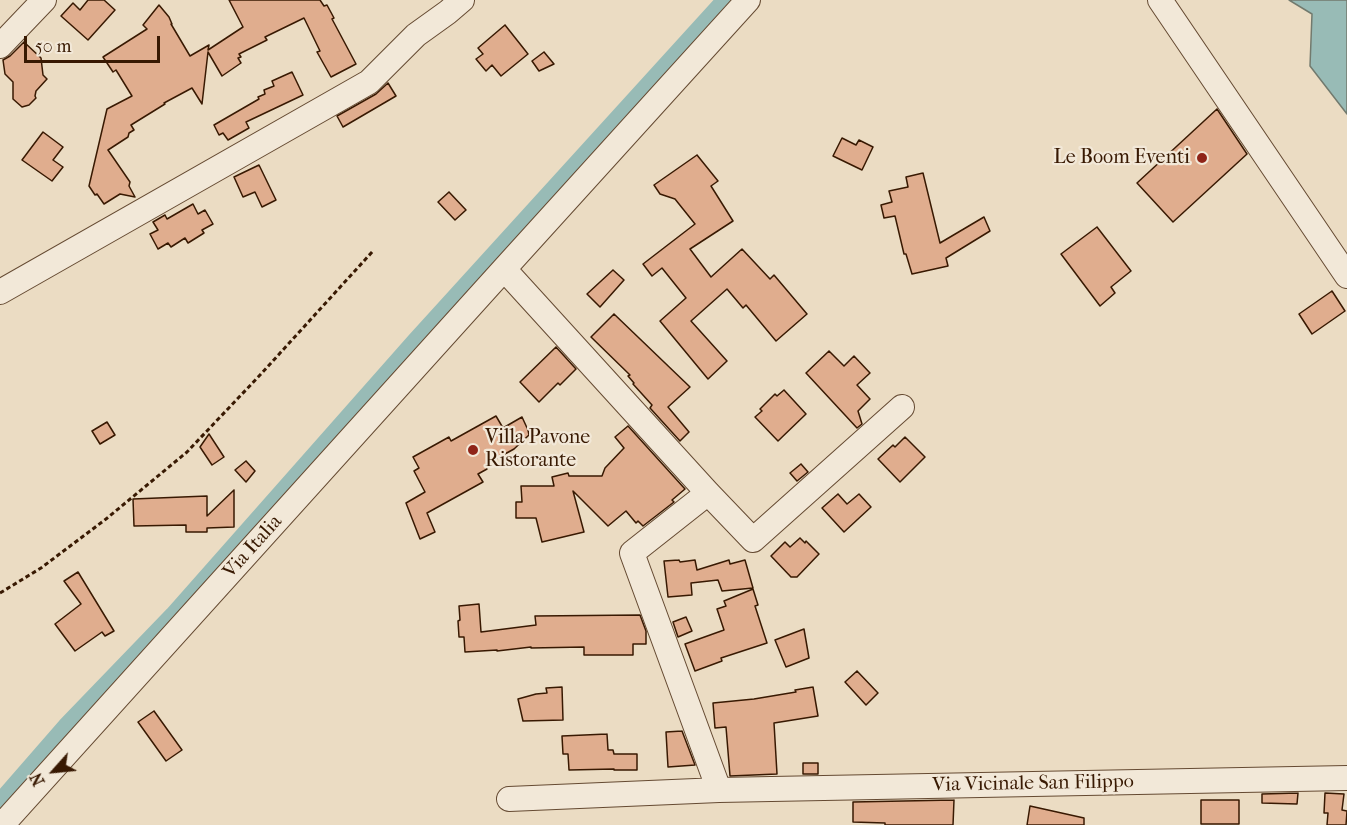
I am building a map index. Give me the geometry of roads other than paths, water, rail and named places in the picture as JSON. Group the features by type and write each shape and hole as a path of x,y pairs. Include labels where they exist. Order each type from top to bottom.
{"street":[{"path":"0,46 44,0"},
{"path":"0,292 369,82 416,35 462,0"},
{"name":"Via Italia","path":"2,825 748,0"},
{"path":"1160,0 1347,276"},
{"path":"504,269 753,540 902,407"},
{"path":"708,493 632,553 719,790"},
{"name":"Via Vicinale San Filippo","path":"508,799 719,790 1347,778"}],"water":[{"path":"1289,0 1347,0 1347,114 1310,66 1312,14"}],"waterway":[{"path":"0,804 67,727 174,616 416,342 727,0"}],"place":[{"name":"Le Boom Eventi","path":"1202,158"},
{"name":"Villa Pavone Ristorante","path":"473,450"}]}
